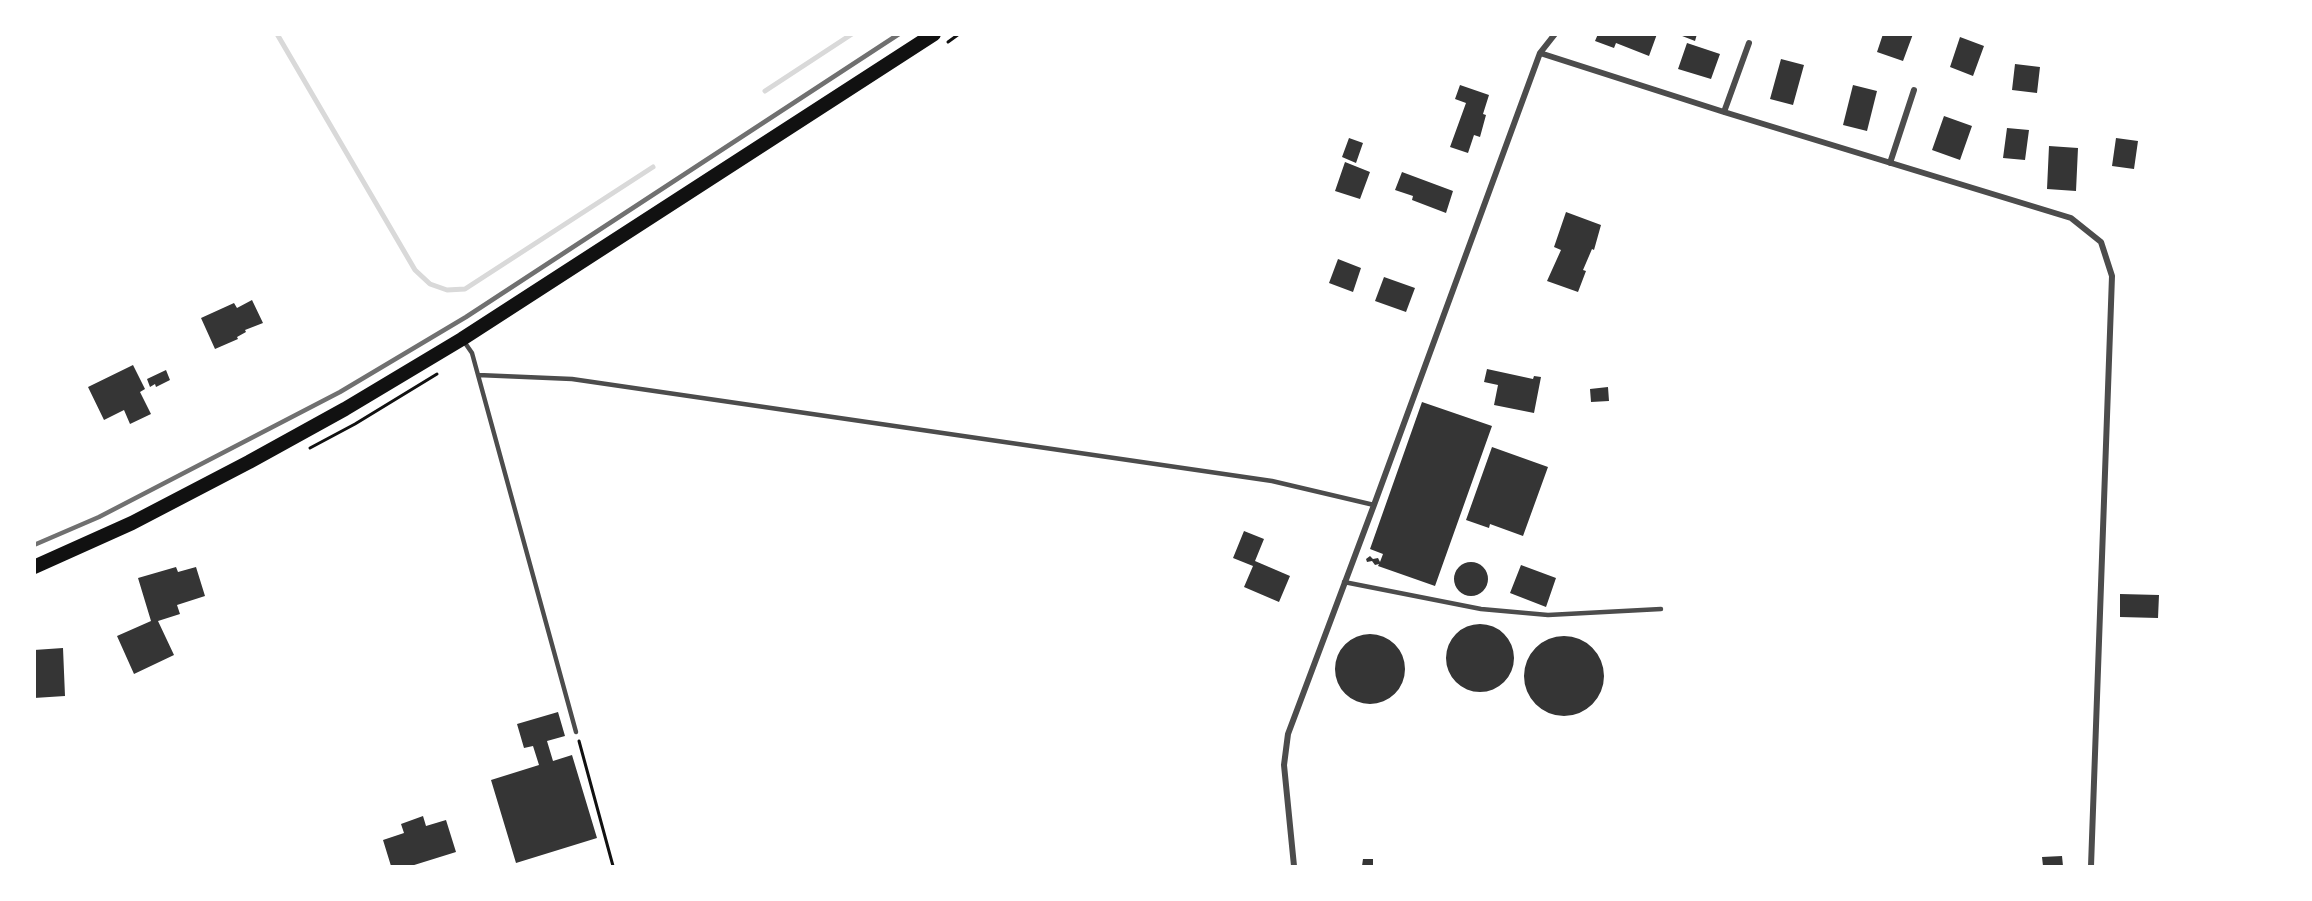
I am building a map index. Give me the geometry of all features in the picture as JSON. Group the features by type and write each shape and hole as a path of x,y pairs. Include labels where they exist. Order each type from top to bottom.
{"main road":[{"path":"34,567 132,523 235,470 345,409 462,339 934,34"}],"street":[{"path":"1294,867 1284,765 1288,734 1540,54 1555,34"},
{"path":"1724,112 1749,43"},
{"path":"1540,54 2071,218 2101,242 2112,276 2091,867"},
{"path":"1890,163 1914,90"}],"lane":[{"path":"462,339 472,353 576,732"},
{"path":"478,375 572,379 1272,481 1374,505"},
{"path":"1344,582 1481,609 1548,615 1661,609"}],"path":[{"path":"576,732 613,867"}],"building":[{"path":"1598,34 1657,34 1649,56 1616,43 1614,48 1595,41"},
{"path":"1677,34 1697,34 1695,41"},
{"path":"1883,34 1913,34 1903,61 1877,52"},
{"path":"1960,37 1984,46 1973,76 1950,67"},
{"path":"1687,43 1720,54 1711,79 1678,69"},
{"path":"1781,59 1804,65 1793,105 1770,99"},
{"path":"2015,64 2040,67 2037,93 2012,90"},
{"path":"1460,85 1489,95 1483,114 1486,115 1480,137 1474,135 1468,153 1450,147 1466,103 1455,99"},
{"path":"1853,85 1877,91 1867,131 1843,125"},
{"path":"1944,116 1972,126 1960,160 1932,150"},
{"path":"2007,128 2029,130 2025,160 2003,158"},
{"path":"1349,138 1363,143 1356,163 1342,157"},
{"path":"2116,138 2138,141 2134,169 2112,166"},
{"path":"2049,146 2078,148 2076,191 2047,189"},
{"path":"1345,162 1370,172 1360,199 1335,191"},
{"path":"1402,172 1453,191 1446,213 1412,200 1413,196 1395,190"},
{"path":"1566,212 1601,225 1594,250 1592,249 1583,270 1586,271 1578,292 1547,281 1561,250 1554,247"},
{"path":"1338,259 1361,268 1353,292 1329,283"},
{"path":"1384,277 1415,288 1406,312 1375,301"},
{"path":"252,300 263,323 245,330 246,332 237,337 238,339 215,349 201,318 234,303 237,308"},
{"path":"133,365 145,389 140,392 151,414 130,424 124,410 104,420 88,387"},
{"path":"1487,369 1533,379 1534,376 1541,377 1534,413 1494,405 1498,385 1484,382"},
{"path":"166,370 170,380 156,387 155,384 150,387 147,379"},
{"path":"1608,387 1609,401 1591,402 1590,389"},
{"path":"1422,402 1492,426 1435,586 1378,566 1379,564 1375,565 1372,561 1367,562 1366,559 1370,556 1373,559 1378,558 1380,562 1383,554 1370,549"},
{"path":"1492,447 1548,467 1523,536 1490,524 1489,528 1466,520"},
{"path":"1244,531 1264,539 1255,561 1290,576 1279,602 1244,587 1253,566 1233,558"},
{"path":"1471,562 1483,567 1488,579 1483,591 1471,596 1459,591 1454,579 1459,567"},
{"path":"1521,565 1556,578 1546,607 1510,593"},
{"path":"176,567 178,572 196,567 205,596 177,605 180,614 158,621 174,655 134,674 117,636 151,621 138,578"},
{"path":"2120,594 2159,595 2158,618 2120,617"},
{"path":"1480,624 1493,627 1504,634 1511,645 1514,658 1511,671 1504,682 1493,689 1480,692 1467,689 1456,682 1449,671 1446,658 1449,645 1456,634 1467,627"},
{"path":"1370,634 1383,637 1395,644 1402,656 1405,669 1402,682 1395,694 1383,701 1370,704 1357,701 1345,694 1338,682 1335,669 1338,656 1345,644 1357,637"},
{"path":"1564,636 1579,639 1592,648 1601,661 1604,676 1601,691 1592,704 1579,713 1564,716 1549,713 1536,704 1527,691 1524,676 1527,661 1536,648 1549,639"},
{"path":"63,648 65,696 34,698 34,650"},
{"path":"558,712 565,736 547,741 553,761 572,755 597,838 516,863 491,780 539,765 533,746 524,748 517,724"},
{"path":"423,816 426,826 446,820 456,852 411,866 391,866 383,840 404,833 401,824"},
{"path":"2062,856 2063,866 2043,866 2042,857"},
{"path":"1363,859 1373,859 1373,866 1362,866"}],"waterway":[{"path":"277,34 415,270 430,284 447,290 465,289 653,167"},
{"path":"765,91 852,34"}],"railway":[{"path":"34,545 99,517 340,392 466,317 899,34"}]}
